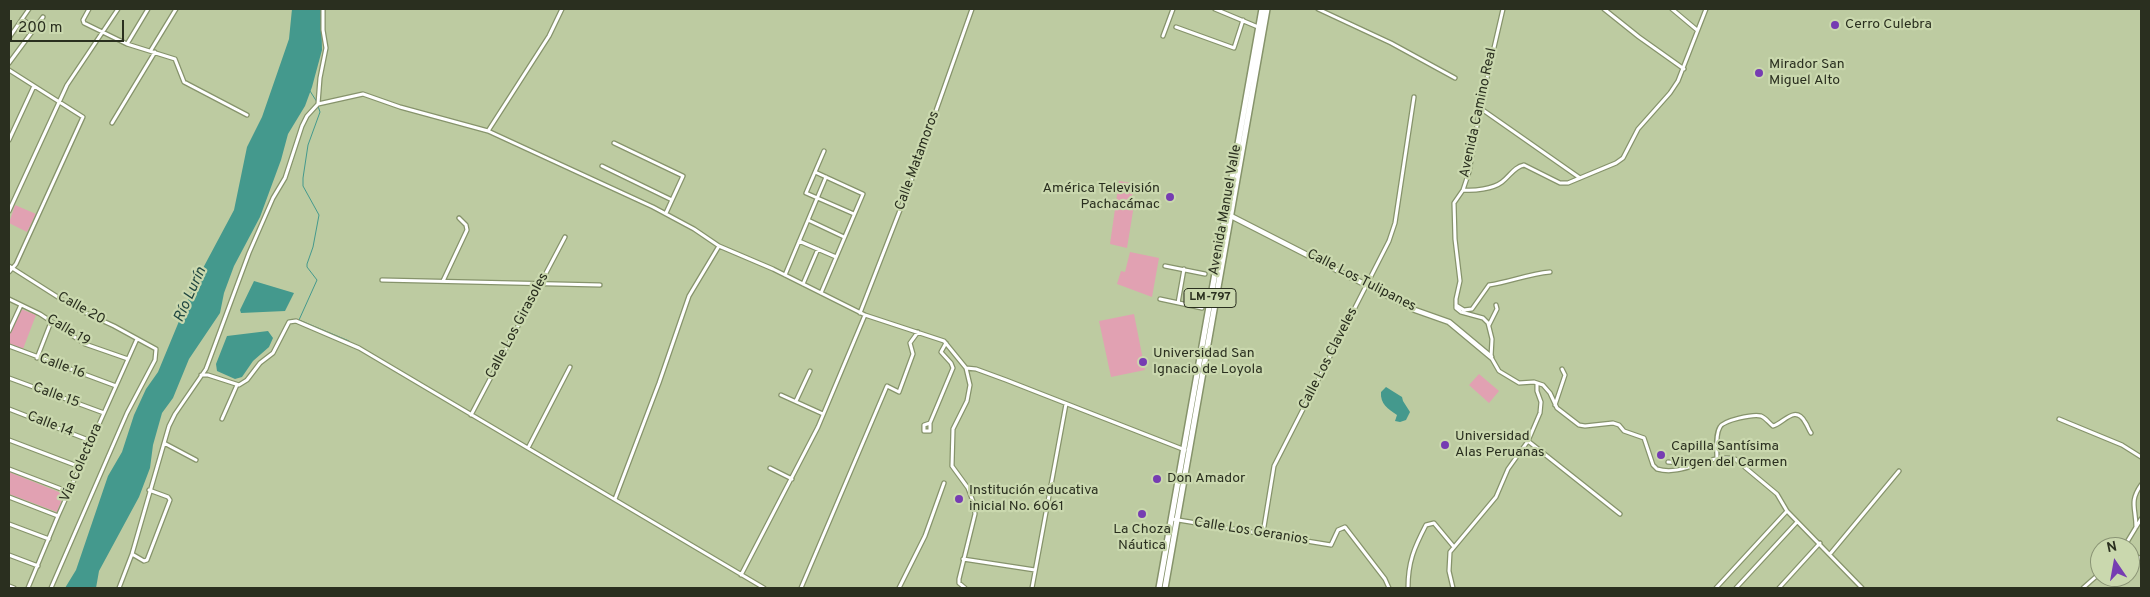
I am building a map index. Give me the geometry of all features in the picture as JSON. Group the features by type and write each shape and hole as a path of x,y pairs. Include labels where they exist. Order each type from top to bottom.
{"main road":[{"name":"Avenida Manuel Valle","path":"1165,588 1174,520 1262,9"},
{"name":"Avenida Manuel Valle","path":"1253,69 1267,9"},
{"name":"Avenida Manuel Valle","path":"1159,588 1174,520"}],"street":[{"path":"9,38 29,9"},
{"path":"89,9 83,22 127,44 176,60 182,81 246,115"},
{"path":"9,211 68,82 118,9"},
{"path":"127,44 148,9"},
{"path":"112,123 176,9"},
{"path":"318,104 320,78 326,48 323,30 324,9"},
{"path":"488,131 549,36 562,9"},
{"name":"Calle Matamoros","path":"860,313 972,9"},
{"path":"1163,36 1173,9"},
{"path":"1214,9 1258,27"},
{"path":"1318,9 1391,43 1455,78"},
{"name":"Avenida Camino Real","path":"1455,304 1460,280 1455,238 1454,203 1462,190 1469,172 1480,108 1503,9"},
{"path":"1604,9 1684,69"},
{"path":"1672,9 1697,30"},
{"path":"1462,190 1491,187 1501,183 1519,166 1524,165 1560,183 1568,183 1616,163 1622,158 1638,129 1670,93 1684,69 1706,9"},
{"path":"9,63 43,17"},
{"path":"22,19 34,28"},
{"path":"1176,27 1234,48 1243,20"},
{"path":"9,70 60,101 83,118 16,264 10,267 9,272"},
{"path":"9,140 34,86"},
{"path":"119,588 132,554 149,490 175,414 210,360 249,253 285,178 302,126 307,116 318,104 363,94 408,109 488,131 666,213 720,246 785,275 860,313 944,341 966,368 970,385 970,392 954,429 952,452 952,466 968,488 974,504 975,514 959,579 959,583 965,588"},
{"name":"Calle Los Claveles","path":"1263,533 1274,466 1389,241 1395,223 1414,97"},
{"path":"1480,108 1580,178"},
{"path":"614,143 683,176 666,213"},
{"path":"824,151 806,193 854,214"},
{"path":"602,166 672,200"},
{"path":"815,172 863,194 821,293"},
{"path":"785,275 826,177"},
{"name":"Calle Los Tulipanes","path":"1228,214 1415,310 1449,322 1491,356"},
{"path":"443,281 468,230 459,218"},
{"path":"808,220 844,237"},
{"name":"Calle Los Girasoles","path":"471,415 565,237"},
{"path":"799,241 836,257"},
{"path":"615,499 660,383 689,296 720,246"},
{"path":"803,284 818,249"},
{"path":"1165,266 1205,274"},
{"name":"Calle 20","path":"10,267 75,308 156,349 155,360 127,413 51,588"},
{"path":"1178,303 1184,269"},
{"path":"1455,304 1461,309 1472,309 1488,284 1506,282 1525,275 1550,272"},
{"path":"382,280 541,282 600,285"},
{"name":"Calle 19","path":"9,298 40,314 85,344 128,359"},
{"path":"1160,299 1202,308"},
{"path":"1455,304 1458,311 1483,318 1489,325 1492,339 1491,356 1499,371 1517,382 1543,385 1550,393 1555,406 1581,426 1613,423 1619,425 1624,431 1644,438 1648,444 1653,465 1658,470 1688,468 1705,460 1735,459 1776,494 1797,522 1820,543 1846,574 1862,588"},
{"path":"9,331 21,305"},
{"path":"1489,325 1497,309 1496,305"},
{"path":"741,575 792,479 823,414 865,315"},
{"path":"222,420 237,385 247,380 260,363 273,352 289,322 296,321 360,348 764,588"},
{"path":"38,358 51,322"},
{"path":"801,588 886,386 899,392 913,354 910,343 918,332"},
{"name":"Via Colectora","path":"28,588 91,441 138,339"},
{"path":"930,423 953,368 941,352 946,343"},
{"name":"Calle 16","path":"9,346 116,386"},
{"path":"528,448 570,367"},
{"path":"966,368 976,369 1186,450"},
{"path":"1555,406 1565,376 1562,369"},
{"path":"796,402 810,370"},
{"path":"201,375 208,375 237,385"},
{"name":"Calle 15","path":"9,378 104,413"},
{"path":"1453,588 1448,559 1454,547 1461,541 1496,497 1508,469 1528,441 1540,413 1541,402 1537,383"},
{"path":"781,395 823,414"},
{"path":"1032,588 1066,404"},
{"name":"Calle 14","path":"9,409 91,441"},
{"path":"1717,459 1719,428 1723,423 1736,419 1759,416 1766,418 1773,426 1789,415 1794,414 1804,419 1811,433"},
{"path":"2059,419 2114,441 2141,456"},
{"path":"9,440 80,466"},
{"path":"1528,441 1620,514"},
{"path":"164,443 196,460"},
{"path":"1668,462 1697,464"},
{"path":"770,468 792,479"},
{"path":"9,469 69,492"},
{"path":"1830,554 1899,471"},
{"path":"899,588 925,536 944,483"},
{"path":"2136,527 2133,501 2134,494 2141,485"},
{"path":"132,554 144,561 147,560 170,500 168,497 149,490"},
{"path":"9,497 58,516"},
{"path":"1716,588 1787,511"},
{"path":"2130,537 2141,519"},
{"name":"Calle Los Geranios","path":"1174,520 1331,545 1338,530 1342,527 1347,528 1385,579 1389,588"},
{"path":"1736,588 1797,522"},
{"path":"1408,588 1408,566 1413,550 1426,525 1434,523 1454,547"},
{"path":"9,524 49,539"},
{"path":"1779,588 1820,543"},
{"path":"9,555 38,566"},
{"path":"963,559 1036,570"},
{"path":"9,586 14,588"}],"shaded area":[{"path":"1119,181 1137,184 1136,190 1131,197 1134,205 1127,248 1110,244"},
{"path":"15,205 36,214 27,232 9,223"},
{"path":"1130,252 1159,258 1152,297 1117,284 1121,271 1125,272"},
{"path":"21,309 36,315 23,349 9,344 9,333"},
{"path":"1134,314 1145,370 1111,377 1099,321"},
{"path":"1479,374 1499,391 1489,403 1469,385"},
{"path":"9,472 64,494 57,512 9,494"}],"water":[{"name":"Río Lurín","path":"292,9 321,9 322,50 305,106 288,134 281,160 260,217 234,266 224,293 220,313 189,359 173,398 162,413 153,445 150,468 139,497 99,571 96,588 65,588 76,570 108,476 122,452 134,415 146,389 158,372 194,285 234,210 247,147 262,117 289,39"},
{"path":"254,281 294,293 285,311 241,313 240,310"},
{"path":"268,331 273,338 269,347 253,361 242,377 235,379 217,371 216,364 227,336"},
{"path":"1386,387 1402,397 1410,412 1406,420 1395,421 1397,415 1383,403 1381,392"}],"waterway":[{"path":"310,91 317,102"},
{"path":"318,106 320,112 308,145 303,178 303,186 319,215 313,247 307,264 307,267 317,280 299,320 349,341"}],"place":[{"name":"Cerro Culebra","path":"1835,25"},
{"name":"Mirador San Miguel Alto","path":"1759,73"},
{"name":"América Televisión Pachacámac","path":"1170,197"},
{"name":"Universidad San Ignacio de Loyola","path":"1143,362"},
{"name":"Universidad Alas Peruanas","path":"1445,445"},
{"name":"Capilla Santísima Virgen del Carmen","path":"1661,455"},
{"name":"Don Amador","path":"1157,479"},
{"name":"Institución educativa inicial No. 6061","path":"959,499"},
{"name":"La Choza Náutica","path":"1142,514"}]}
